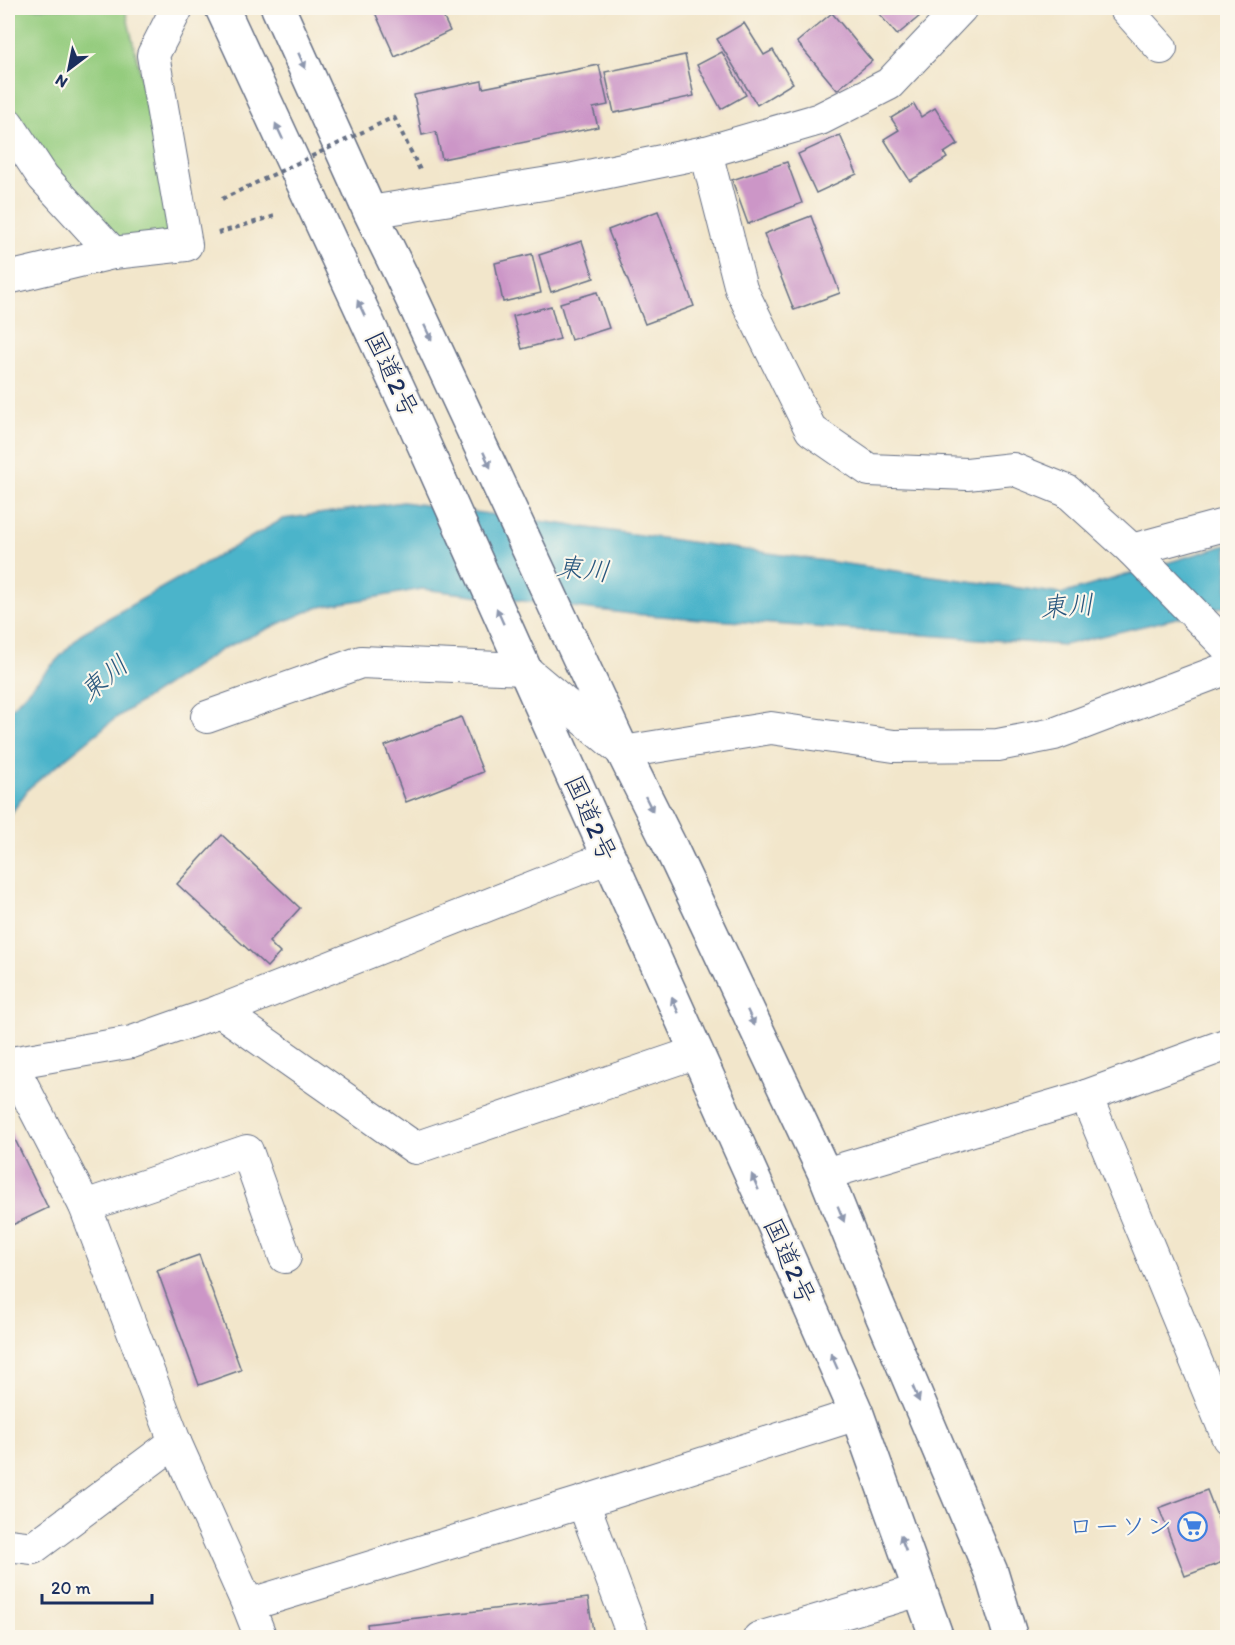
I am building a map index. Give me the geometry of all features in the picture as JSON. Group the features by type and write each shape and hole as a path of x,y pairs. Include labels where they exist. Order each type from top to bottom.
{"highway":[{"name":"国道2号","path":"222,8 412,418 857,1414 937,1638"},
{"name":"国道2号","path":"278,8 370,212 623,752"},
{"path":"623,752 672,850 825,1174 876,1301 991,1572 1011,1638"}],"street":[{"path":"8,278 113,253 186,244 153,55 177,8"},
{"path":"370,212 574,179 706,152 820,119 889,84 961,8"},
{"path":"1125,8 1161,48"},
{"path":"8,124 43,177 113,253"},
{"path":"706,152 741,289 811,430 870,470 967,474 1013,470 1067,491 1132,550 1227,648"},
{"path":"1132,550 1227,524"},
{"path":"207,717 361,662 524,669 623,752 771,728 894,746 998,744 1054,734 1227,668"},
{"path":"261,1638 175,1442 85,1206 9,1063 132,1042 220,1011 609,858"},
{"path":"220,1011 415,1148 697,1052"},
{"path":"825,1174 1086,1096 1227,1044"},
{"path":"1086,1096 1227,1437"},
{"path":"85,1206 246,1151 285,1257"},
{"path":"248,1605 583,1502 857,1414"},
{"path":"8,1545 33,1548 175,1442"},
{"path":"583,1502 634,1638"},
{"path":"759,1638 920,1590"}],"path":[{"path":"222,199 394,117 424,178"},
{"path":"211,236 275,216"}],"green space":[{"path":"8,8 125,8 178,234 118,244 8,111"}],"water":[{"name":"東川","path":"403,502 1062,594 1227,545 1227,606 1064,645 632,614 422,589 315,608 222,649 117,717 29,788 8,818 8,712 82,633 283,519"}],"building":[{"path":"373,8 439,8 450,31 395,57"},
{"path":"874,8 923,8 926,11 897,35"},
{"path":"832,13 872,61 837,90 797,42"},
{"path":"744,23 764,55 773,50 793,83 757,105 717,39"},
{"path":"722,52 746,95 721,109 697,65"},
{"path":"685,55 694,96 614,113 605,72"},
{"path":"599,65 608,105 593,108 598,127 442,159 436,132 422,135 414,95 482,81 483,88"},
{"path":"914,104 921,117 935,108 958,144 944,153 947,158 910,181 884,139 899,130 891,118"},
{"path":"840,135 857,174 816,193 798,154"},
{"path":"787,162 802,203 748,224 732,180"},
{"path":"658,211 694,306 645,324 608,230"},
{"path":"811,216 840,293 794,310 764,234"},
{"path":"582,241 594,278 551,292 539,255"},
{"path":"532,254 541,293 503,302 495,263"},
{"path":"597,292 609,328 571,340 560,303"},
{"path":"551,306 560,339 522,349 513,316"},
{"path":"461,717 483,772 406,802 385,746"},
{"path":"222,835 300,908 269,942 280,953 267,967 177,884"},
{"path":"8,1125 48,1208 8,1227"},
{"path":"199,1255 241,1370 199,1385 157,1270"},
{"name":"ローソン","path":"1207,1490 1228,1544 1228,1560 1185,1576 1159,1508"},
{"path":"588,1598 594,1638 369,1638 367,1624"}],"place":[{"name":"ローソン","path":"1193,1526"}]}
